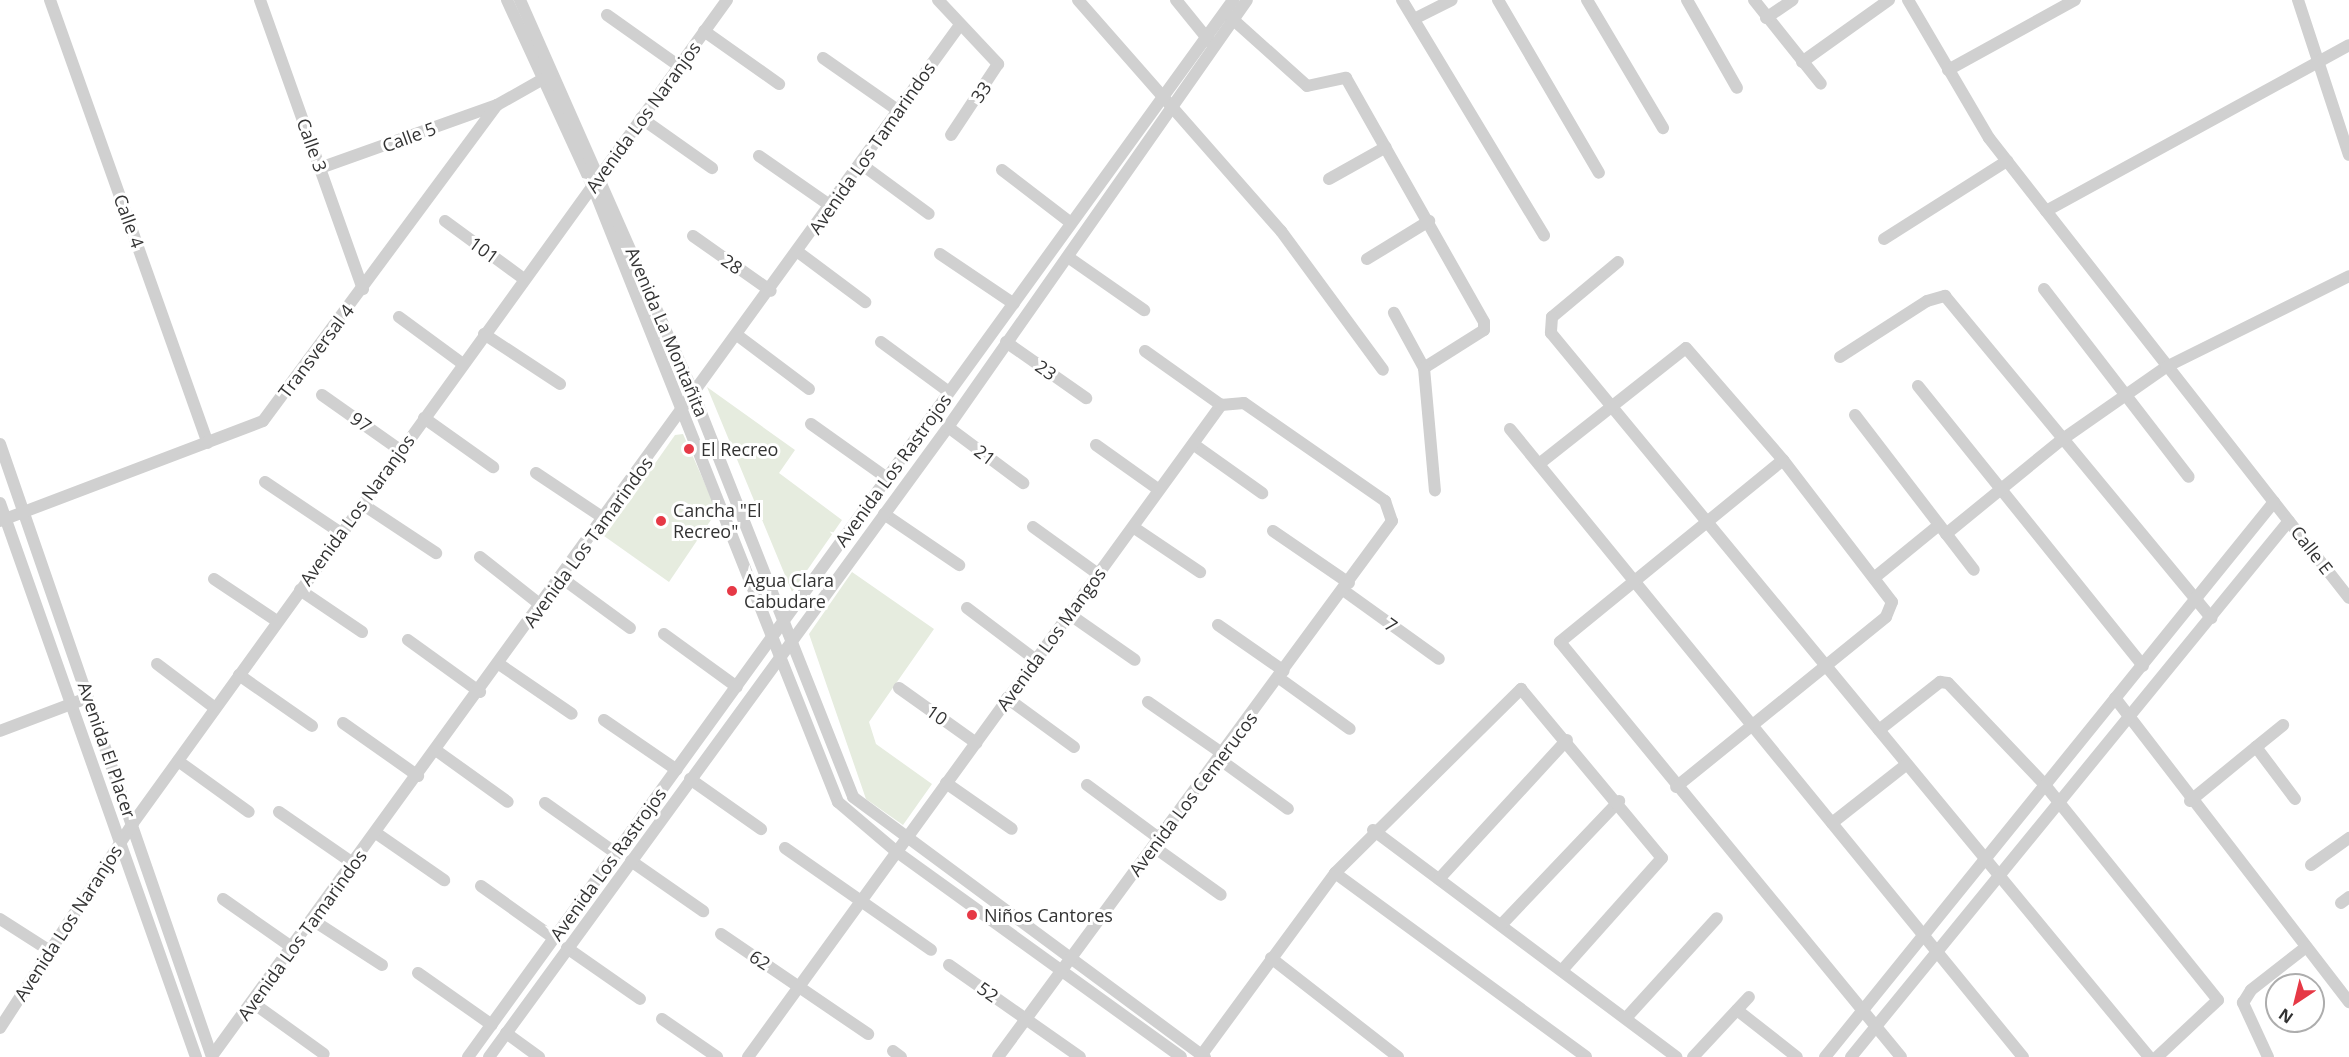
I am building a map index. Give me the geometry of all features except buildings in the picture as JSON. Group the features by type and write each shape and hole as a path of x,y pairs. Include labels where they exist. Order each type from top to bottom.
{"street":[{"name":"Calle 4","path":"50,0 208,443"},
{"name":"Calle 3","path":"260,0 363,290"},
{"name":"Avenida La Montañita","path":"507,0 601,175 694,395 853,796 906,840 1071,957 1203,1056"},
{"name":"Avenida La Montañita","path":"520,0 593,186 685,409 838,802 897,852 1063,968 1181,1057"},
{"name":"Avenida Los Naranjos","path":"0,1028 133,823 727,0"},
{"path":"938,0 960,25"},
{"path":"1078,0 1174,106 1281,231 1383,370"},
{"path":"1176,0 1210,42"},
{"name":"Avenida Los Rastrojos","path":"1229,16 1233,0"},
{"name":"Avenida Los Rastrojos","path":"468,1057 618,854 772,634 784,621 1164,95 1210,42 1229,16 1247,0"},
{"path":"1402,0 1544,235"},
{"path":"1414,20 1452,0"},
{"path":"1498,0 1599,173"},
{"path":"1587,0 1663,128"},
{"path":"1687,0 1737,88"},
{"path":"1754,0 1766,18 1821,84"},
{"path":"1766,18 1794,0"},
{"path":"1802,62 1888,0"},
{"name":"Calle E","path":"1908,0 1948,70 2007,161 2166,368 2349,598"},
{"path":"1948,70 2075,0"},
{"path":"2298,0 2349,155"},
{"path":"608,15 679,66"},
{"path":"1229,16 1307,86 1346,78 1429,221 1484,322 1479,336 1424,368"},
{"name":"Avenida Los Tamarindos","path":"212,1057 254,1003 563,579 960,25"},
{"name":"33","path":"951,135 998,64 960,25"},
{"path":"704,31 779,84"},
{"name":"Avenida Los Rastrojos","path":"489,1057 780,654 948,427 1174,106 1210,42"},
{"path":"2046,211 2349,45"},
{"path":"823,58 899,111"},
{"name":"Transversal 4","path":"3,520 262,422 363,290 497,105 549,76"},
{"name":"Calle 5","path":"320,168 497,105"},
{"path":"640,118 712,168"},
{"path":"1329,179 1386,147"},
{"path":"759,156 831,206"},
{"path":"1884,239 2007,161"},
{"path":"861,164 930,214"},
{"path":"1002,170 1071,223"},
{"name":"101","path":"445,221 524,279"},
{"path":"1367,259 1429,221"},
{"name":"28","path":"693,236 771,291"},
{"path":"798,252 865,302"},
{"path":"940,254 1014,304"},
{"path":"1068,257 1144,310"},
{"path":"1618,262 1548,325 1825,667 1986,857 2149,1057"},
{"path":"1874,578 2000,489 2060,441 2166,368 2349,276"},
{"path":"2044,289 2189,477"},
{"path":"1840,357 1927,300 1945,296 2060,441 2211,618"},
{"path":"1394,313 1424,368 1435,491"},
{"path":"399,317 463,364"},
{"path":"484,334 560,384"},
{"path":"737,335 809,389"},
{"path":"881,342 949,392"},
{"name":"23","path":"1006,342 1086,398"},
{"path":"1539,464 1686,348 1783,460 1874,578 1892,611 1753,727 1676,787"},
{"path":"1145,351 1221,405"},
{"path":"1918,386 2143,666"},
{"name":"97","path":"322,395 400,450"},
{"name":"Avenida Los Cemerucos","path":"998,1057 1281,675 1392,520 1385,501 1254,408 1244,403 1221,405"},
{"name":"Avenida Los Mangos","path":"748,1057 1221,405"},
{"path":"1854,416 1974,570"},
{"path":"424,418 493,467"},
{"path":"811,423 887,478"},
{"name":"21","path":"948,427 1023,483"},
{"path":"1510,429 2023,1057"},
{"name":"Avenida El Placer","path":"0,444 26,512 212,1057"},
{"path":"1193,444 1262,494"},
{"path":"1096,445 1159,490"},
{"path":"1783,460 1563,636 1561,648 1901,1057"},
{"path":"536,473 604,519"},
{"path":"265,482 341,533"},
{"path":"1825,1057 1922,934 2196,601 2274,502"},
{"name":"Avenida El Placer","path":"0,503 3,520 73,704 196,1057"},
{"path":"362,504 436,553"},
{"path":"884,514 959,565"},
{"path":"1851,1057 2130,719 2289,521"},
{"path":"1133,526 1200,572"},
{"path":"1033,527 1098,574"},
{"name":"7","path":"1273,531 1440,659"},
{"path":"480,557 542,606"},
{"path":"214,579 278,621"},
{"path":"563,579 630,628"},
{"path":"300,590 362,632"},
{"path":"967,608 1036,660"},
{"path":"1069,614 1135,660"},
{"path":"1218,625 1350,729"},
{"path":"664,634 737,687"},
{"path":"408,640 480,692"},
{"path":"157,664 215,708"},
{"path":"499,664 572,714"},
{"path":"239,675 312,726"},
{"path":"1879,730 1940,682 1948,683 2045,785 2218,1000 2157,1057"},
{"name":"10","path":"899,688 975,742"},
{"path":"1203,1056 1271,958 1335,873 1373,830 1515,691 1527,691 1619,801 1662,858 1563,969"},
{"path":"0,731 89,698"},
{"path":"1007,698 1074,747"},
{"path":"2115,698 2190,801 2349,1002"},
{"path":"1148,702 1288,809"},
{"path":"604,720 677,770"},
{"path":"343,723 418,776"},
{"path":"2190,801 2283,725"},
{"path":"1439,879 1567,740"},
{"path":"2256,747 2295,799"},
{"path":"437,751 508,802"},
{"path":"177,761 249,812"},
{"path":"1832,823 1907,764"},
{"path":"690,779 761,829"},
{"path":"946,783 1012,829"},
{"path":"1087,785 1221,895"},
{"path":"1502,924 1619,801"},
{"path":"545,803 618,854"},
{"path":"279,813 354,864"},
{"path":"1373,830 1563,969 1676,1057"},
{"path":"376,833 444,880"},
{"path":"2311,865 2349,838"},
{"path":"784,848 931,950"},
{"path":"631,861 703,911"},
{"path":"1335,873 1586,1057"},
{"path":"481,886 554,939"},
{"path":"223,898 293,948"},
{"path":"1626,1018 1717,918"},
{"path":"0,919 50,951"},
{"path":"314,921 382,965"},
{"name":"62","path":"721,934 868,1034"},
{"path":"2268,1057 2243,1003 2251,990 2306,947"},
{"path":"567,948 640,999"},
{"path":"1271,958 1398,1057"},
{"name":"52","path":"949,965 1080,1057"},
{"path":"418,973 492,1025"},
{"path":"1693,1057 1749,997"},
{"path":"254,1003 324,1054"},
{"path":"1737,1010 1797,1057"},
{"path":"662,1018 717,1057"},
{"path":"506,1033 539,1057"}],"shaded area":[{"path":"707,387 795,450 779,473 842,520 792,592"},
{"path":"683,434 717,511 669,582 604,536 675,435"},
{"path":"852,572 934,629 869,722 876,744 932,784 903,825 866,799 809,634"}],"place":[{"name":"El Recreo","path":"689,449"},
{"name":"Cancha \"El Recreo\"","path":"661,521"},
{"name":"Agua Clara Cabudare","path":"732,591"},
{"name":"Niños Cantores","path":"972,915"}]}
